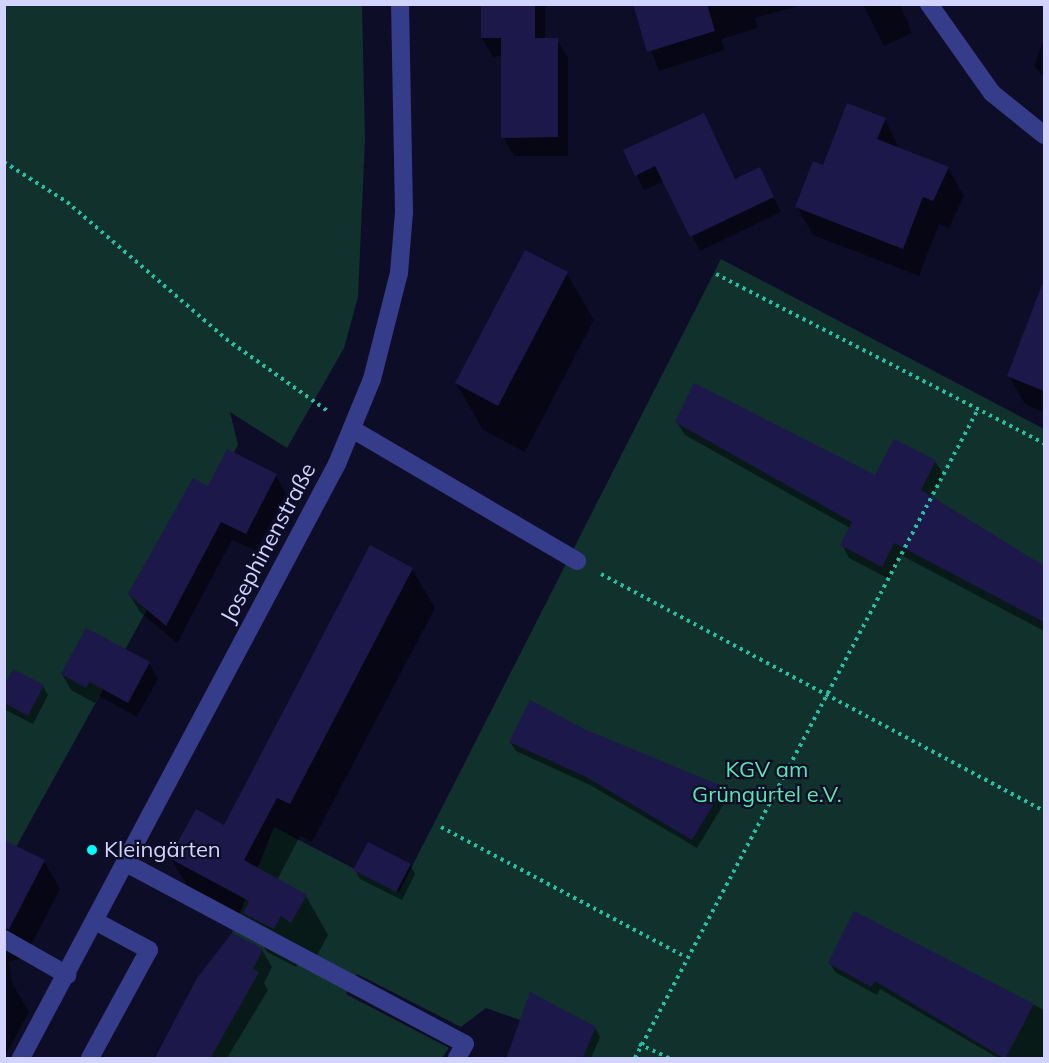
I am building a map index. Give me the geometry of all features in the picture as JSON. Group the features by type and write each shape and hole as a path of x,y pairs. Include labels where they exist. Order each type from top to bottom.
{"street":[{"name":"Josephinenstraße","path":"21,1059 352,429 386,333 399,273 404,212 400,4"},
{"path":"929,4 992,93 1044,135"},
{"path":"352,429 577,561"},
{"path":"126,863 465,1044 457,1059"},
{"path":"90,1059 149,950 95,921"},
{"path":"4,939 67,975"}],"path":[{"path":"4,162 67,202 226,339 352,429"},
{"path":"716,274 1044,443"},
{"path":"635,1059 639,1044 978,409"},
{"path":"577,561 823,696 1044,811"},
{"path":"441,827 685,957"},
{"path":"639,1044 669,1059"}],"green space":[{"path":"4,5 362,5 365,139 358,297 344,348 287,448 230,412 238,445 5,867"},
{"name":"KGV am Grüngürtel e.V.","path":"721,259 1044,429 1044,1058 540,1058 549,1030 486,1008 461,1027 357,974 346,994 449,1048 442,1058 182,1058 274,827 399,892"}],"building":[{"path":"481,4 535,4 535,38 558,38 558,137 501,138 501,38 481,38"},
{"path":"633,4 707,4 715,31 647,52"},
{"path":"847,103 886,118 877,139 949,167 933,201 923,197 903,249 795,207 813,161 823,165"},
{"path":"704,113 735,179 760,167 774,197 690,237 655,166 635,176 623,150"},
{"path":"525,250 568,272 498,406 455,383"},
{"path":"1042,285 1044,285 1044,391 1007,376"},
{"path":"694,383 875,475 894,439 936,460 921,490 1044,566 1044,622 894,543 882,567 840,545 852,522 675,422"},
{"path":"227,449 277,474 246,534 221,522 166,626 128,594 193,478 208,486"},
{"path":"370,545 413,568 290,804 277,798 244,860 307,895 291,923 281,916 274,929 243,913 249,901 169,858 196,809 224,825"},
{"path":"86,628 150,662 128,703 90,682 86,688 61,674"},
{"path":"13,669 44,685 28,716 4,703 4,685"},
{"path":"530,700 584,729 724,787 692,840 586,777 509,742"},
{"path":"4,840 45,860 9,929 4,928"},
{"path":"368,842 411,864 396,892 353,870"},
{"path":"854,911 1034,1004 1005,1059 875,981 871,987 828,963"},
{"path":"232,933 263,949 253,969 259,972 210,1059 154,1059 197,978"},
{"path":"530,992 596,1027 582,1059 506,1059"}],"place":[{"name":"Kleingärten","path":"92,850"}]}
